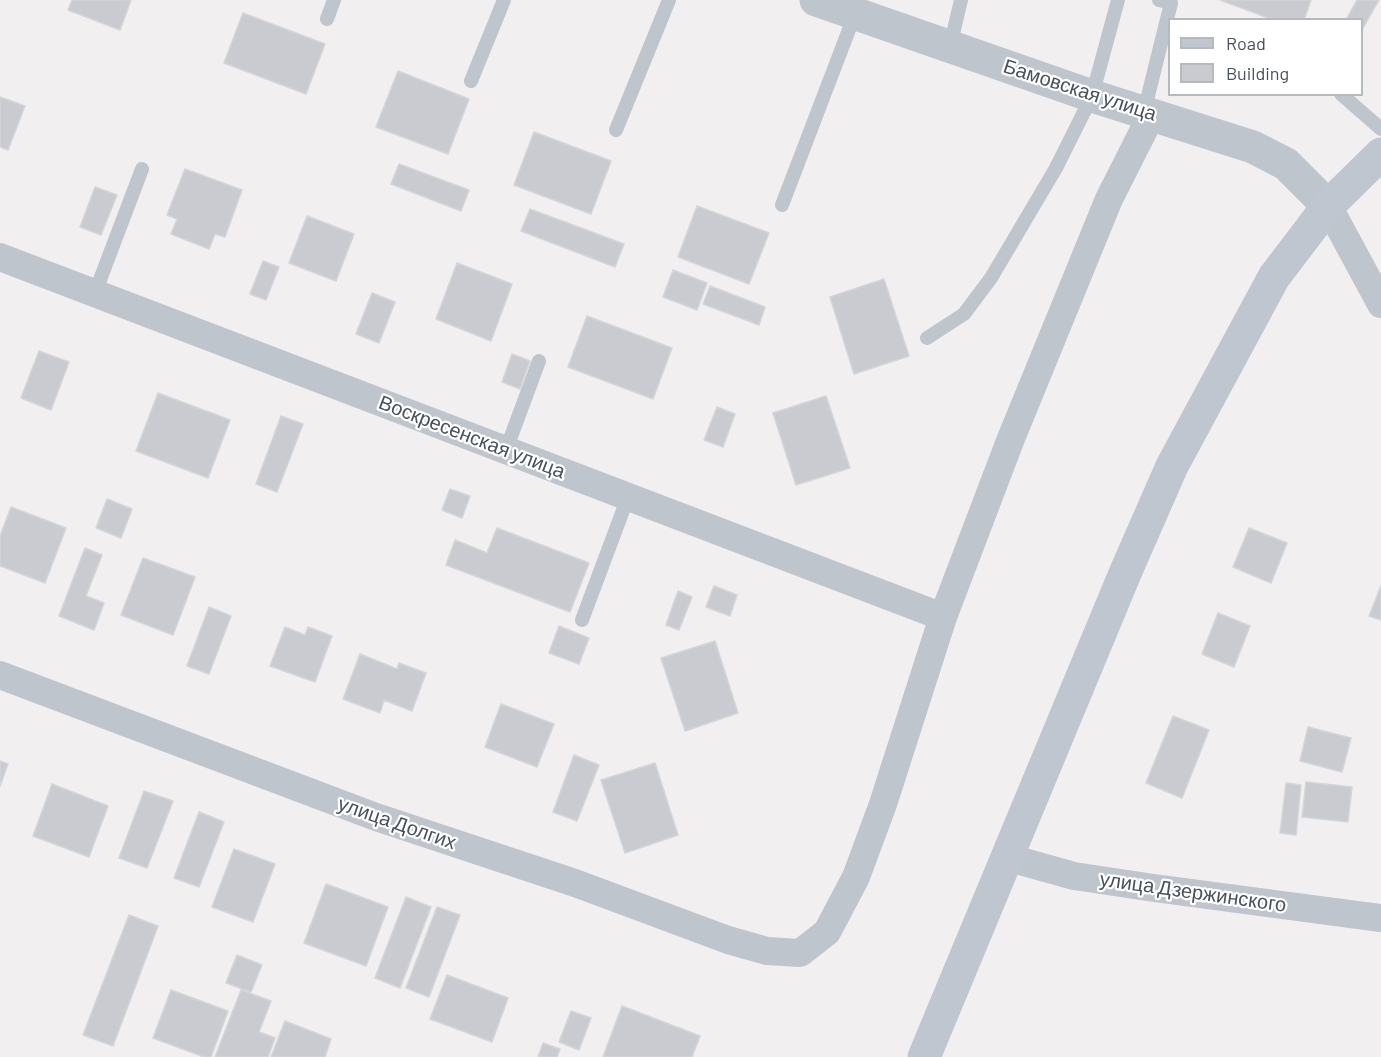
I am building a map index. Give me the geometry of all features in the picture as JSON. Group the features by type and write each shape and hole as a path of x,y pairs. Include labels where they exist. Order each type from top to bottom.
{"main road":[{"path":"924,1057 1172,466 1274,278 1328,206 1381,154"}],"street":[{"name":"Бамовская улица","path":"816,0 1092,96 1253,147 1286,164 1328,206"},
{"path":"943,617 1010,441 1109,199 1148,113"},
{"path":"1328,206 1381,304"},
{"name":"Воскресенская улица","path":"0,257 943,617"},
{"name":"улица Долгих","path":"0,675 376,818 575,883 728,940 767,951 800,953 827,932 856,877 883,804 943,617"},
{"name":"улица Дзержинского","path":"1006,857 1074,876 1381,918"}],"lane":[{"path":"327,19 334,0"},
{"path":"471,81 504,0"},
{"path":"616,130 669,0"},
{"path":"950,47 961,0"},
{"path":"927,338 964,314 991,278 1056,168 1092,96 1119,0"},
{"path":"1148,113 1171,3 1159,0"},
{"path":"782,205 855,14"},
{"path":"1343,96 1381,129"},
{"path":"95,293 142,169"},
{"path":"506,450 540,361"},
{"path":"582,620 628,497"}],"building":[{"path":"72,0 131,0 120,30 68,10"},
{"path":"1220,0 1311,0 1305,18 1269,18"},
{"path":"1357,0 1379,0 1363,28 1363,18 1347,18"},
{"path":"243,13 325,44 306,94 224,63"},
{"path":"398,71 469,99 448,154 376,127"},
{"path":"0,97 25,106 8,150 0,147"},
{"path":"534,132 611,161 591,214 514,185"},
{"path":"399,164 469,190 461,211 391,184"},
{"path":"185,169 242,190 225,237 215,234 209,249 171,234 177,219 167,215"},
{"path":"95,187 117,195 101,235 80,227"},
{"path":"697,206 769,233 749,284 678,257"},
{"path":"530,209 624,244 615,267 521,231"},
{"path":"307,216 354,234 336,281 289,263"},
{"path":"263,261 279,267 266,300 250,294"},
{"path":"457,263 512,284 491,341 436,319"},
{"path":"673,270 707,283 697,310 663,297"},
{"path":"884,279 909,356 854,374 830,297"},
{"path":"710,286 765,307 759,325 703,304"},
{"path":"372,293 395,302 379,343 356,334"},
{"path":"587,316 672,348 653,399 568,367"},
{"path":"39,351 69,362 51,410 21,398"},
{"path":"512,354 530,361 520,389 502,382"},
{"path":"158,393 230,420 208,478 136,451"},
{"path":"826,396 850,468 796,485 773,413"},
{"path":"717,407 735,414 723,447 704,440"},
{"path":"281,416 303,424 277,492 256,484"},
{"path":"450,489 470,496 462,518 442,510"},
{"path":"107,499 132,509 121,538 96,528"},
{"path":"11,507 66,528 45,583 0,566 0,536"},
{"path":"497,528 589,563 570,612 446,565 455,540 487,553"},
{"path":"1249,528 1287,543 1271,583 1233,567"},
{"path":"85,548 102,555 86,596 104,603 94,630 59,616"},
{"path":"143,558 195,577 173,635 121,615"},
{"path":"714,586 737,595 730,616 706,607"},
{"path":"1381,586 1381,620 1369,616"},
{"path":"678,591 692,597 679,630 666,625"},
{"path":"209,607 231,616 209,674 187,666"},
{"path":"1218,613 1250,626 1234,667 1202,654"},
{"path":"559,626 589,638 579,664 549,653"},
{"path":"285,627 305,635 308,627 332,636 315,682 270,666"},
{"path":"715,641 738,713 685,731 661,658"},
{"path":"360,654 397,669 399,663 426,673 412,711 384,700 380,713 343,699"},
{"path":"501,704 554,724 537,767 485,747"},
{"path":"1173,716 1209,730 1182,798 1146,783"},
{"path":"1308,727 1351,738 1342,772 1300,761"},
{"path":"574,755 599,765 577,821 553,812"},
{"path":"0,761 8,764 0,786"},
{"path":"655,763 678,835 625,853 601,780"},
{"path":"1306,782 1352,787 1348,822 1302,817"},
{"path":"1286,783 1301,785 1296,835 1280,833"},
{"path":"52,784 108,806 89,857 33,836"},
{"path":"144,791 173,801 147,868 119,858"},
{"path":"199,812 224,822 199,887 174,878"},
{"path":"234,849 275,864 253,922 212,907"},
{"path":"326,884 388,907 366,966 304,943"},
{"path":"406,897 431,907 400,988 375,978"},
{"path":"437,907 460,915 429,997 406,988"},
{"path":"129,915 158,926 113,1046 83,1035"},
{"path":"237,955 262,965 251,992 226,983"},
{"path":"447,975 508,998 492,1042 430,1019"},
{"path":"171,990 228,1011 211,1057 204,1057 153,1038"},
{"path":"241,990 271,1001 259,1032 275,1038 268,1057 215,1057"},
{"path":"622,1006 700,1036 692,1057 603,1057"},
{"path":"571,1011 591,1018 579,1050 559,1042"},
{"path":"285,1021 331,1039 325,1057 271,1057"},
{"path":"543,1043 560,1049 557,1057 538,1057"}]}
